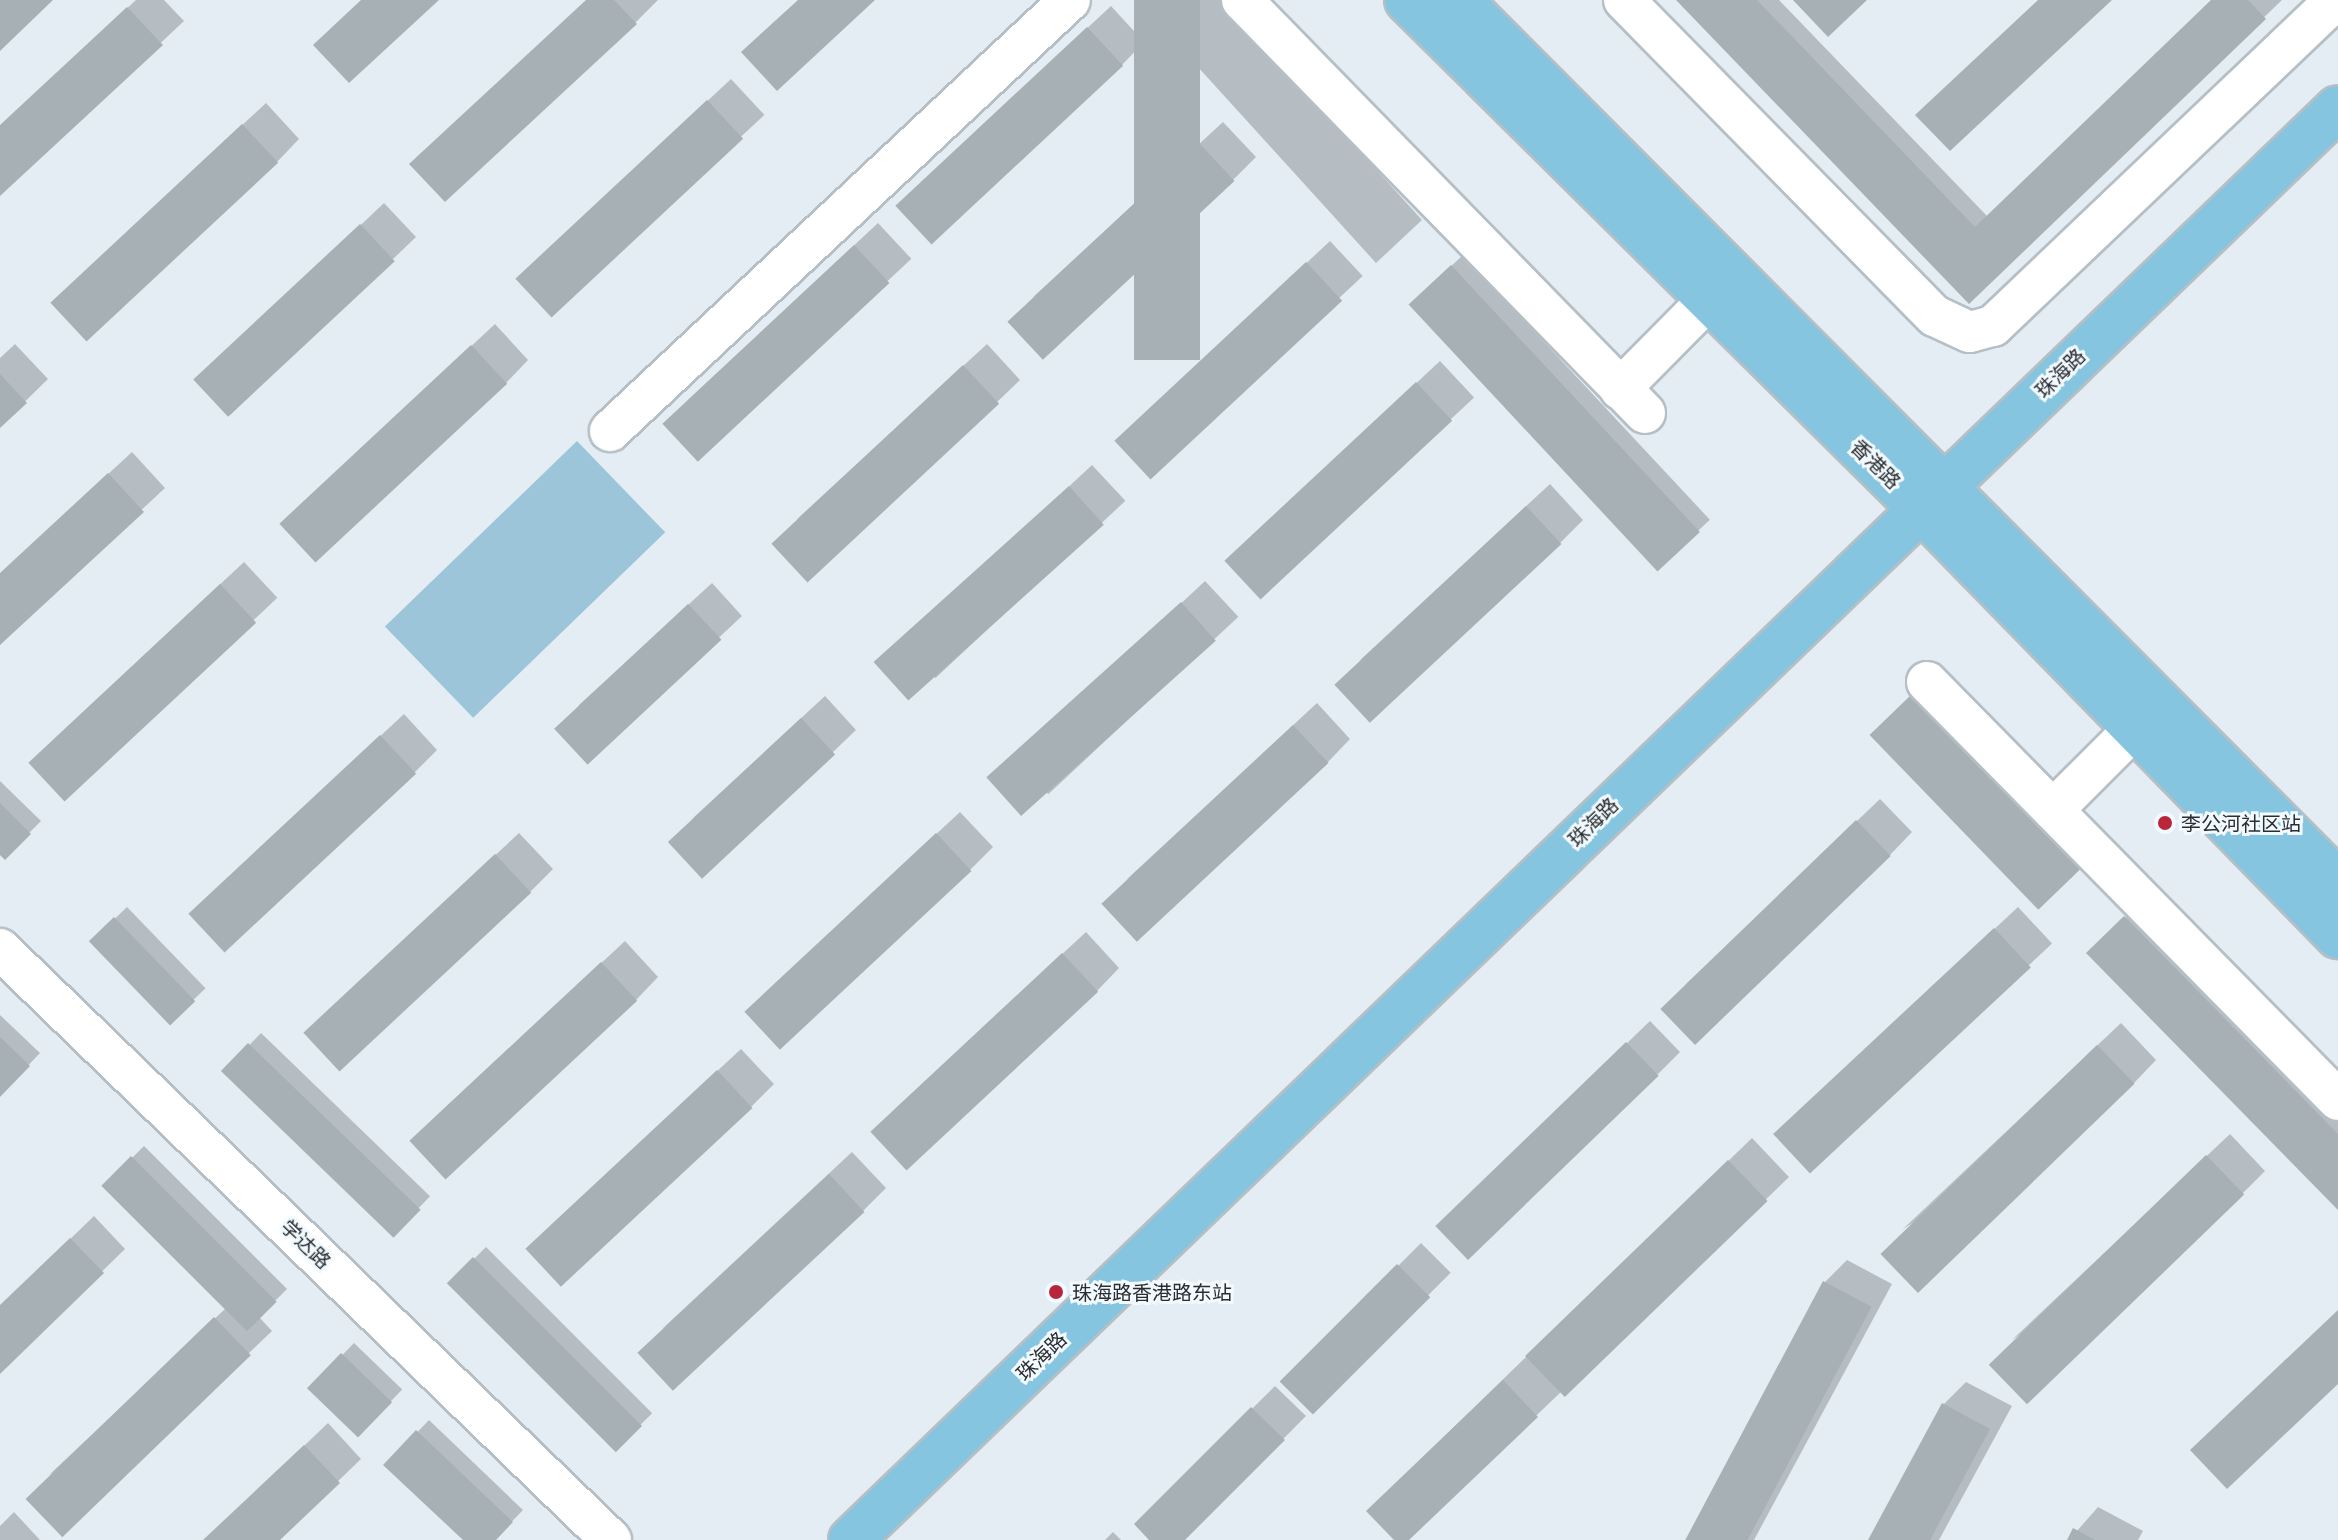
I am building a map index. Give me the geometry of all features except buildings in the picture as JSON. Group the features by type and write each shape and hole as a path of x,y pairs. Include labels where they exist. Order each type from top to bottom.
{"main road":[{"name":"香港路","path":"1407,0 1709,299 1931,495 2338,882"},
{"name":"香港路","path":"1464,2 1931,495 2135,728 2338,936"},
{"name":"珠海路","path":"851,1540 1931,495 2338,108"}],"street":[{"path":"610,431 1070,0"},
{"path":"1242,0 1632,401 1709,299"},
{"path":"1624,0 1935,316 1970,332 1993,326 2335,0"},
{"path":"1927,682 2338,1100"},
{"path":"2053,810 2135,728"},
{"name":"学达路","path":"0,949 611,1540"}],"shaded area":[{"path":"577,441 665,532 473,718 385,626"}],"place":[{"name":"李公河社区站","path":"2165,823"},
{"name":"珠海路香港路东站","path":"1056,1292"}]}
